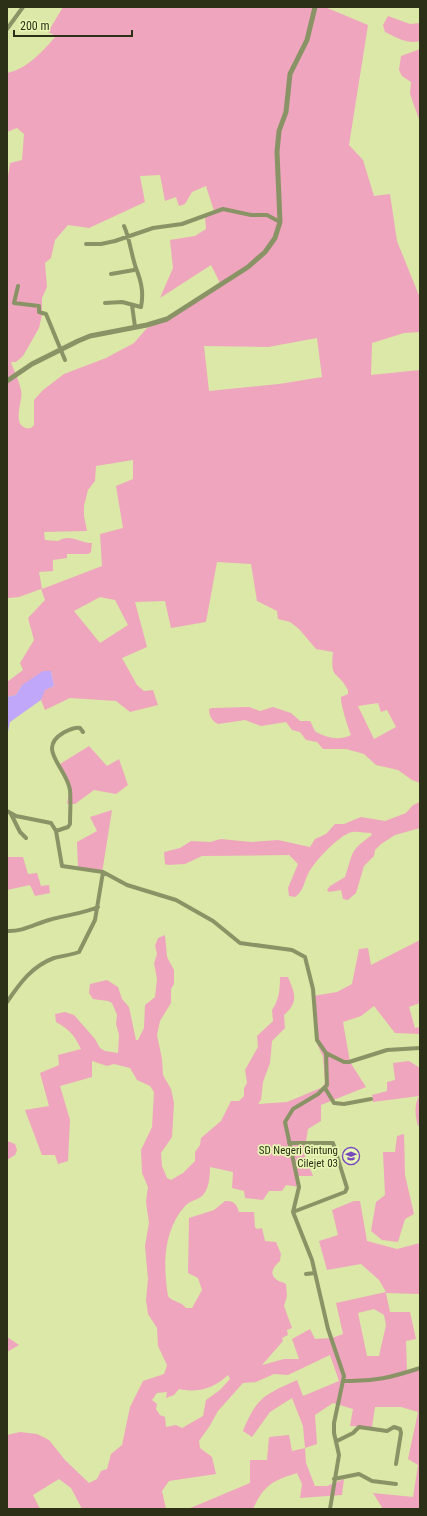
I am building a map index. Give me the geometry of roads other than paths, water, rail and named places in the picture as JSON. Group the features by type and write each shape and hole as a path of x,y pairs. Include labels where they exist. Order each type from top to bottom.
{"street":[{"path":"7,29 23,7"},
{"path":"7,382 28,367 90,336 166,319 248,267 265,252 275,238 280,222 277,172 279,131 286,112 290,74 307,40 315,7"},
{"path":"86,244 108,243 153,228 182,224 223,209 251,215 267,215 280,222"},
{"path":"105,303 122,302 141,307 144,296 140,275 136,268 124,226"},
{"path":"111,274 134,270 136,268"},
{"path":"18,286 14,303 39,306 39,312 46,314 65,360"},
{"path":"132,305 135,327"},
{"path":"56,831 68,827 70,824 70,789 65,774 51,752 52,744 56,738 76,727 80,728 83,732"},
{"path":"9,812 29,820 48,822 56,831 62,866 82,871 103,872 127,886 176,900 213,921 240,943 292,950 303,954 308,963 313,989 317,1040 326,1053 344,1062 349,1062 387,1050 420,1048"},
{"path":"9,812 20,832 26,838"},
{"path":"7,1002 27,976 42,963 79,952 95,920 103,872"},
{"path":"7,931 20,931 50,920 85,912 98,907"},
{"path":"326,1053 326,1088 334,1103 344,1104 371,1099"},
{"path":"326,1088 300,1104 289,1113 286,1122 299,1187 293,1212 305,1240 315,1273 328,1329 344,1381 341,1387 334,1424 334,1433 337,1441 339,1456 330,1509"},
{"path":"289,1143 333,1143 347,1188 344,1192 293,1212"},
{"path":"306,1274 315,1273"},
{"path":"344,1381 366,1382 386,1379 420,1368"},
{"path":"337,1441 353,1433 359,1427 387,1431 394,1427 400,1429 401,1433 396,1464"},
{"path":"334,1479 359,1474 372,1481 396,1484"}],"place":[{"name":"SD Negeri Gintung Cilejet 03","path":"351,1156"}]}
